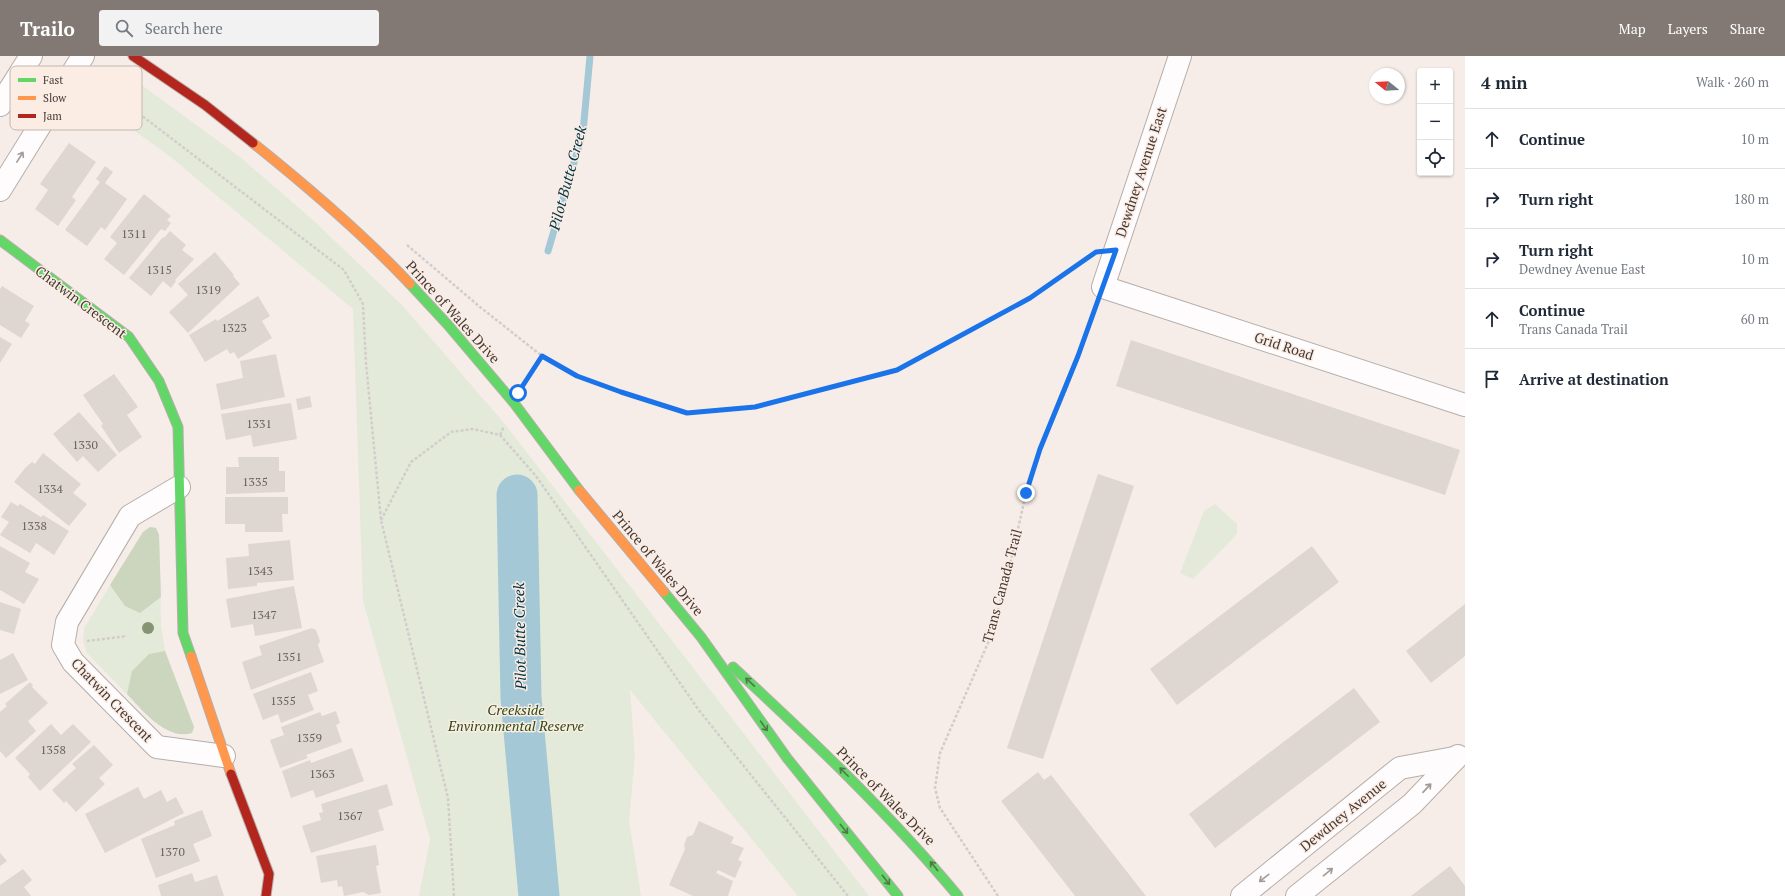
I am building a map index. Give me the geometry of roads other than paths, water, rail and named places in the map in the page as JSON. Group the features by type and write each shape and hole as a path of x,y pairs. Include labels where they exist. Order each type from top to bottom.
{"main road":[{"name":"Prince of Wales Drive","path":"133,56 205,105 298,179 388,261 448,325 514,403 594,509 701,637 787,758 898,896"},
{"name":"Chatwin Crescent","path":"0,240 130,337 159,381 178,427 183,633 224,756 268,874 266,896"},
{"name":"Prince of Wales Drive","path":"701,637 807,735 927,857 958,896"}],"street":[{"path":"25,66 31,56"},
{"path":"77,66 83,56"},
{"name":"Dewdney Avenue East","path":"1103,287 1180,56"},
{"path":"0,105 10,89"},
{"path":"0,190 37,130"},
{"name":"Grid Road","path":"1103,287 1465,405"},
{"name":"Chatwin Crescent","path":"179,487 130,516 67,622 63,645 73,662 157,747 224,756"},
{"name":"Dewdney Avenue","path":"1242,896 1400,768 1461,760"},
{"name":"Dewdney Avenue","path":"1297,896 1412,804 1461,760"}],"waterway":[{"name":"Pilot Butte Creek","path":"548,251 583,132 590,56"},
{"name":"Pilot Butte Creek","path":"517,495 521,698 539,896"}],"park label":[{"name":"Creekside Environmental Reserve","path":"516,718"}]}
